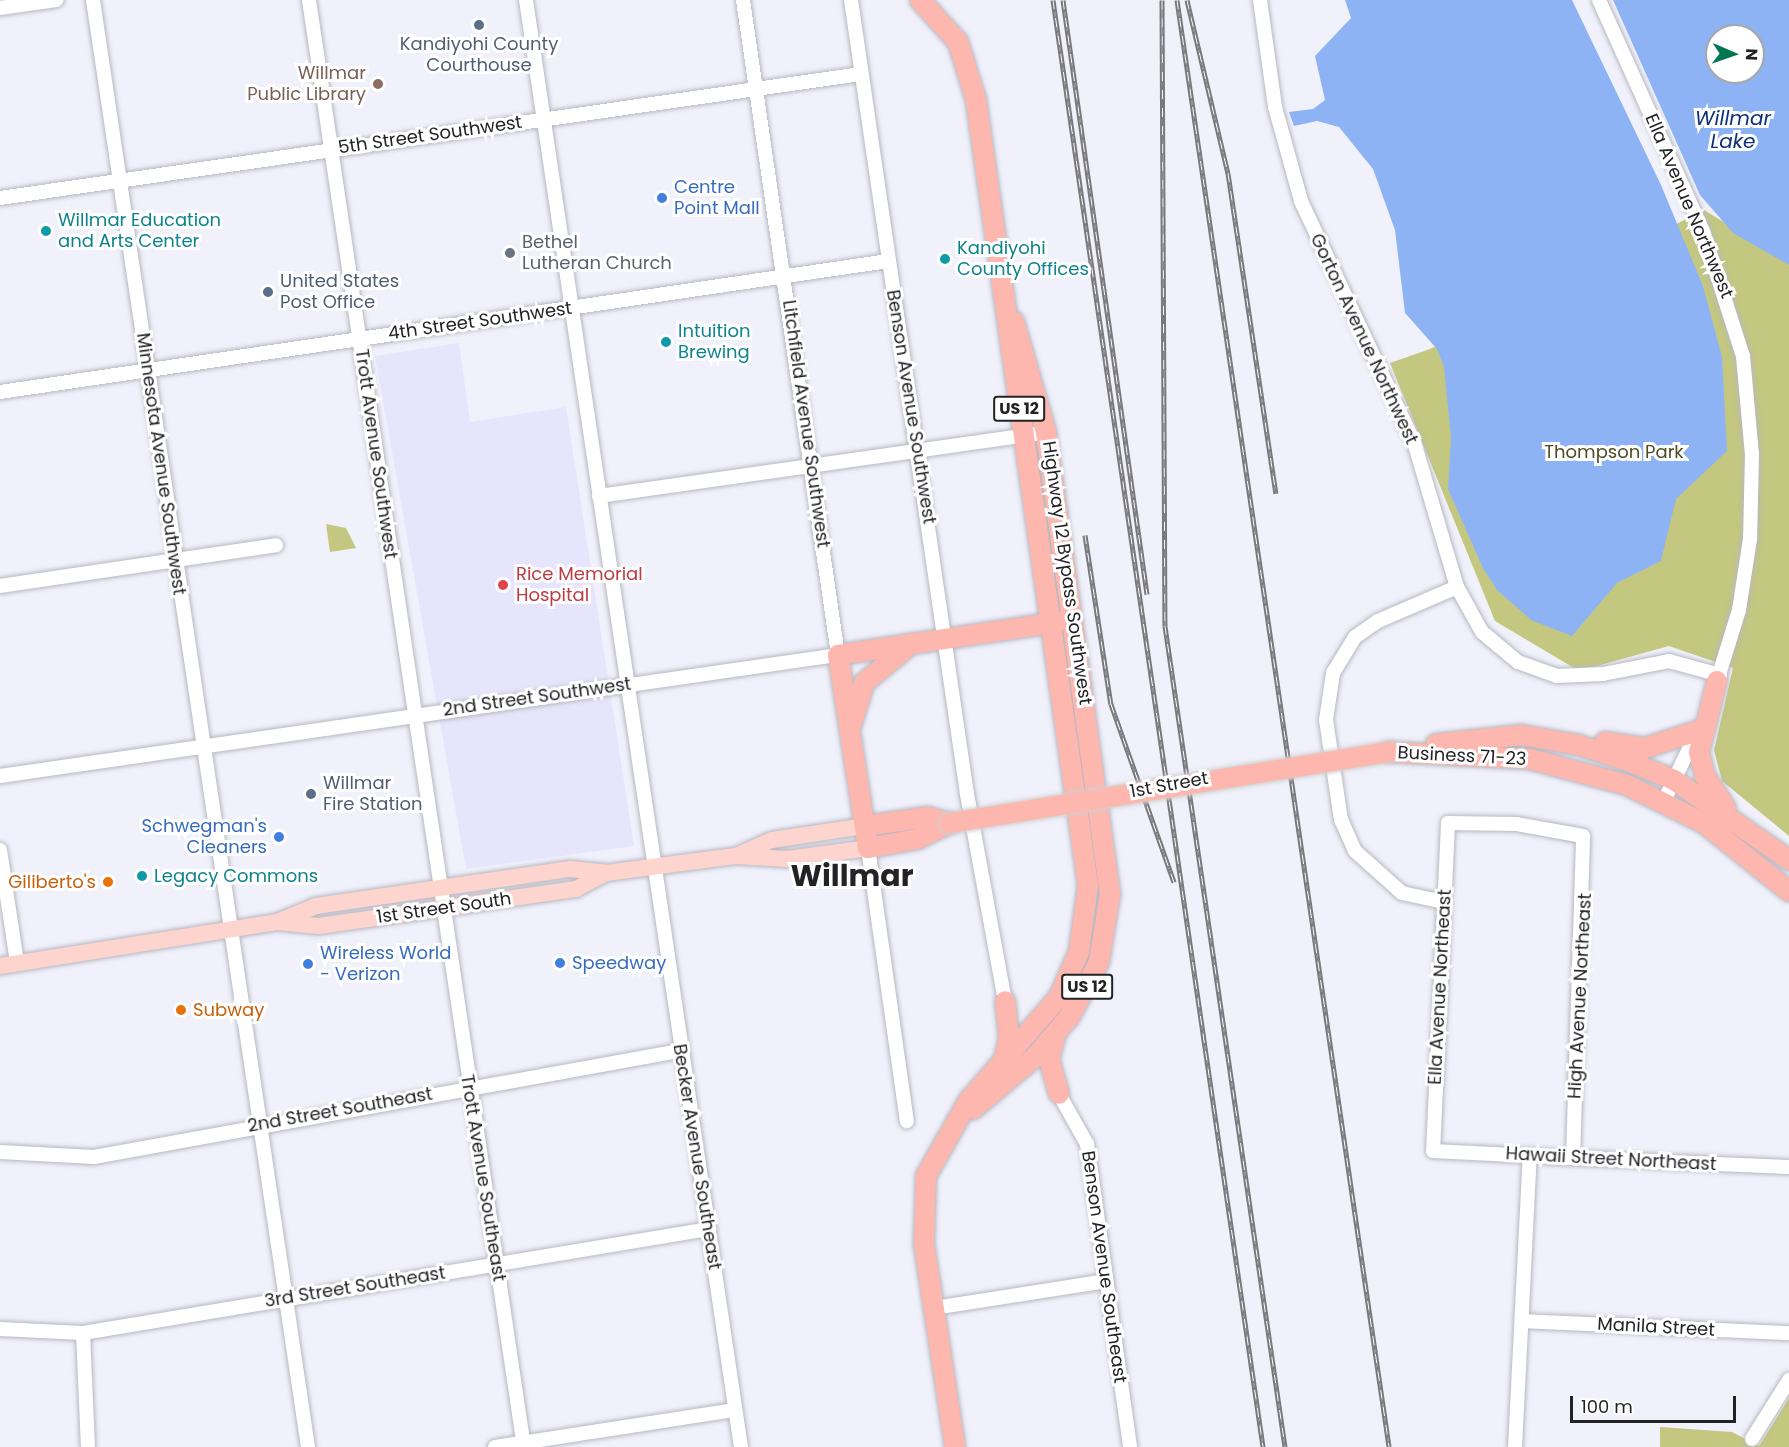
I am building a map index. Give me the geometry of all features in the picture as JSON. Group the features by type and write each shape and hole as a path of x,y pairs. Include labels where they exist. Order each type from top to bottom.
{"highway":[{"name":"Highway 12 Bypass Southwest","path":"920,0 950,31 969,66 1088,885 1086,920 1074,968 1050,1010"},
{"name":"Highway 12 Bypass Southwest","path":"1003,290 1035,382 1046,432 1109,873 1108,927 1087,987 1057,1033"},
{"name":"2nd Street Southwest","path":"838,655 1073,620"},
{"path":"850,741 856,701 870,675 889,657 938,640"},
{"name":"Litchfield Avenue Southwest","path":"838,655 868,848"},
{"path":"1719,678 1700,739 1700,762 1731,815"},
{"path":"1522,735 1645,748 1697,731"},
{"name":"Business 71-23","path":"1389,752 1522,735 1580,745 1674,780 1731,815 1789,860"},
{"name":"Business 71-23","path":"1389,752 1530,759 1580,769 1664,801 1743,850 1789,891"},
{"name":"1st Street","path":"868,848 917,839 950,823 1389,752"},
{"name":"1st Street","path":"865,825 927,818 950,823"},
{"path":"1005,1001 1028,1018 1050,1010"},
{"path":"1002,1063 1010,1038 1005,1001"},
{"name":"US 12","path":"955,1447 924,1244 926,1176 949,1131 1002,1063 1050,1010"},
{"path":"1057,1033 1049,1059 1059,1094"},
{"name":"US 12","path":"949,1131 1057,1033"}],"main road":[{"name":"1st Street South","path":"735,856 772,840 865,825"},
{"name":"1st Street South","path":"0,966 277,922 316,906 570,869 606,873 735,856 788,859 868,848"},
{"name":"1st Street South","path":"277,922 319,926 576,889 606,873"}],"street":[{"path":"0,8 56,0"},
{"name":"Minnesota Avenue Southwest","path":"93,0 284,1298 308,1447"},
{"name":"Trott Avenue Southwest","path":"309,0 415,715 441,909"},
{"name":"Becker Avenue Southeast","path":"526,0 679,1051 709,1228 741,1447"},
{"name":"Litchfield Avenue Southwest","path":"743,0 785,276 838,655"},
{"name":"Benson Avenue Southwest","path":"851,0 917,450 938,640 1005,1001"},
{"name":"Gorton Avenue Northwest","path":"1260,0 1275,107 1301,201 1414,442 1457,587 1482,632 1518,662 1536,670 1578,677 1669,662 1719,678"},
{"name":"Ella Avenue Northwest","path":"1599,0 1712,252 1743,356 1752,443 1750,539 1719,678 1664,801"},
{"name":"5th Street Southwest","path":"0,198 757,88 861,75"},
{"name":"4th Street Southwest","path":"0,392 888,261"},
{"path":"598,496 1046,432"},
{"path":"0,586 276,545"},
{"path":"1444,902 1402,893 1355,851 1341,820 1326,720 1334,673 1355,637 1378,621 1457,587"},
{"name":"2nd Street Southwest","path":"0,776 627,683 838,655"},
{"name":"Ella Avenue Northeast","path":"1433,1151 1448,823 1517,824 1583,836"},
{"name":"High Avenue Northeast","path":"1573,1158 1583,836"},
{"path":"868,848 907,1121"},
{"path":"0,850 17,963"},
{"name":"Trott Avenue Southeast","path":"441,909 524,1445"},
{"name":"2nd Street Southeast","path":"0,1152 94,1157 259,1124 679,1051"},
{"name":"Benson Avenue Southeast","path":"1059,1094 1086,1144 1130,1447"},
{"name":"Hawaii Street Northeast","path":"1433,1151 1789,1167"},
{"path":"1515,1447 1530,1155"},
{"name":"3rd Street Southeast","path":"0,1329 83,1333 709,1228"},
{"path":"933,1308 1106,1281"},
{"name":"Manila Street","path":"1522,1321 1789,1333"},
{"path":"83,1333 88,1447"},
{"path":"1752,1439 1789,1380"},
{"path":"495,1447 524,1445 735,1410"}],"shaded area":[{"name":"Rice Memorial Hospital","path":"459,343 470,422 566,407 634,846 466,869 375,356"}],"green space":[{"name":"Thompson Park","path":"1704,210 1789,262 1789,836 1722,781 1714,750 1733,668 1669,646 1579,671 1495,621 1390,363 1430,349"},
{"path":"326,524 346,528 356,548 330,552"},
{"path":"1789,1398 1789,1447 1660,1447 1660,1427 1732,1432 1759,1446"}],"water":[{"path":"1345,0 1572,0 1661,185 1703,286 1722,357 1727,451 1676,499 1661,561 1617,583 1572,636 1531,620 1497,590 1483,568 1448,489 1451,438 1444,367 1437,349 1405,313 1395,230 1373,169 1339,127 1317,121 1294,126 1289,112 1313,109 1325,100 1315,56 1351,18"},
{"name":"Willmar Lake","path":"1613,0 1789,0 1789,265 1733,233 1700,195"}],"railway":[{"path":"1053,0 1263,1447"},
{"path":"1063,0 1147,594"},
{"path":"1162,0 1165,626 1285,1447"},
{"path":"1177,0 1389,1447"},
{"path":"1187,0 1228,173 1276,493"},
{"path":"1085,535 1111,704 1174,882"}],"place":[{"name":"Kandiyohi County Courthouse","path":"479,25"},
{"name":"Willmar Public Library","path":"378,84"},
{"name":"Centre Point Mall","path":"662,198"},
{"name":"Willmar Education and Arts Center","path":"46,231"},
{"name":"Bethel Lutheran Church","path":"510,253"},
{"name":"Kandiyohi County Offices","path":"945,259"},
{"name":"United States Post Office","path":"268,292"},
{"name":"Intuition Brewing","path":"666,342"},
{"name":"Rice Memorial Hospital","path":"503,585"},
{"name":"Willmar Fire Station","path":"311,794"},
{"name":"Schwegman's Cleaners","path":"279,837"},
{"name":"Legacy Commons","path":"142,876"},
{"name":"Giliberto's","path":"108,882"},
{"name":"Speedway","path":"560,963"},
{"name":"Wireless World - Verizon","path":"308,964"},
{"name":"Subway","path":"181,1010"}],"district":[{"name":"Willmar","path":"852,876"}]}
